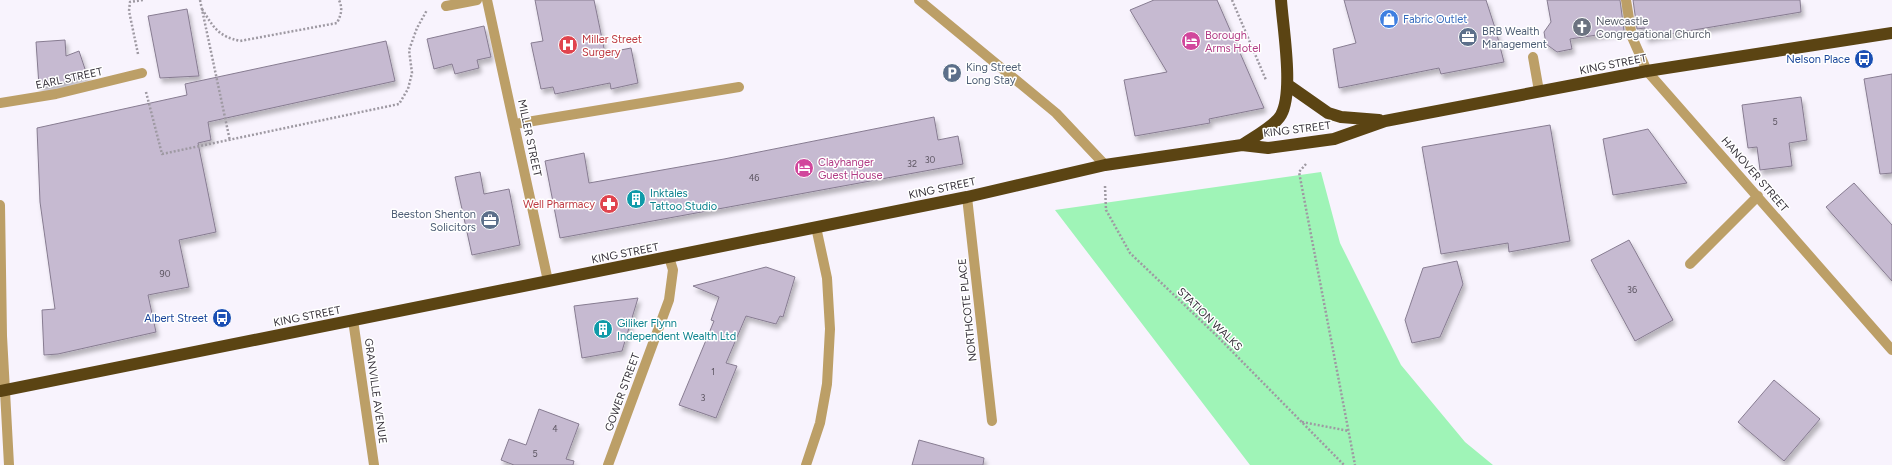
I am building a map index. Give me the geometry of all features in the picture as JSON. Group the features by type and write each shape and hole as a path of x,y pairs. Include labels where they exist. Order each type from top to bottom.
{"highway":[{"path":"1242,145 1276,121 1281,115 1288,85 1281,0"},
{"name":"KING STREET","path":"3,390 966,197 1105,165 1242,145 1268,148 1334,139 1384,121 1539,91 1647,71 1892,33"},
{"path":"1288,85 1328,113 1341,117 1384,121"}],"street":[{"path":"446,6 476,0"},
{"name":"MILLER STREET","path":"487,0 548,281"},
{"path":"919,0 1056,114 1105,165"},
{"name":"HANOVER STREET","path":"1626,0 1632,37 1647,71 1892,350"},
{"path":"1533,57 1539,91"},
{"name":"EARL STREET","path":"0,103 56,94 142,73"},
{"path":"515,124 739,87"},
{"path":"1690,264 1758,196"},
{"name":"NORTHCOTE PLACE","path":"966,197 992,421"},
{"path":"0,205 3,390 9,465"},
{"path":"806,465 820,423 827,384 830,337 827,278 816,227"},
{"name":"GOWER STREET","path":"608,465 669,300 673,270 669,257"},
{"name":"GRANVILLE AVENUE","path":"353,320 374,465"}],"path":[{"path":"143,0 130,2 129,11 142,73 162,154 398,104 408,89 412,73 409,50 417,28 429,7 446,6"},
{"path":"200,0 230,140"},
{"path":"202,9 214,27 226,38 240,41 295,29 336,23 341,15 341,5 339,0"},
{"path":"1232,0 1281,115"},
{"path":"1316,141 1318,150 1299,172 1355,465"},
{"name":"STATION WALKS","path":"1105,165 1106,210 1130,252 1344,465"},
{"path":"1301,422 1349,431"}],"green space":[{"path":"1321,172 1340,243 1401,365 1465,442 1493,465 1250,465 1055,210"}],"building":[{"name":"Miller Street Surgery","path":"535,0 594,0 605,53 631,48 638,83 611,89 610,83 555,94 553,87 541,89 531,43 543,41"},
{"name":"Borough Arms Hotel","path":"1154,0 1217,0 1264,108 1209,119 1210,123 1135,136 1124,80 1167,72 1130,10"},
{"path":"1344,0 1486,0 1504,62 1441,74 1439,68 1339,88 1333,49 1356,43"},
{"name":"Newcastle Congregational Church","path":"1547,0 1620,0 1624,31 1570,39 1572,49 1557,52 1546,44 1544,32 1551,22"},
{"path":"1633,0 1800,0 1801,12 1646,38 1645,28 1637,29"},
{"path":"187,9 199,76 160,78 148,16"},
{"path":"484,26 491,57 477,60 479,68 455,74 452,64 434,69 427,39"},
{"path":"65,40 66,56 79,51 87,75 59,84 39,86 36,42"},
{"path":"386,41 395,81 208,122 211,140 198,143 216,232 179,240 189,287 148,295 156,332 58,354 44,355 42,310 55,309 40,202 37,128 187,95 185,84"},
{"path":"1892,74 1892,173 1880,174 1864,79"},
{"path":"1801,97 1807,140 1789,143 1792,166 1760,170 1757,147 1748,148 1742,105"},
{"path":"934,117 938,140 958,136 963,164 560,238 545,161 584,153 589,183 724,159"},
{"path":"1550,125 1570,241 1509,252 1508,243 1441,254 1422,147"},
{"path":"1648,129 1687,183 1613,195 1603,139"},
{"name":"Beeston Shenton Solicitors","path":"480,172 484,194 509,189 520,245 472,255 455,177"},
{"path":"1854,183 1892,225 1892,281 1826,207"},
{"path":"1629,240 1673,320 1635,341 1591,260"},
{"path":"1457,261 1463,284 1440,337 1412,343 1405,320 1423,268"},
{"path":"766,267 795,277 783,317 780,316 776,324 746,316 726,363 737,366 716,418 679,405 714,321 711,320 719,297 693,286"},
{"name":"Giliker Flynn Independent Wealth Ltd","path":"638,298 622,351 582,358 574,306"},
{"path":"1774,380 1820,419 1784,461 1738,422"},
{"path":"539,409 579,424 566,459 574,461 573,465 514,465 501,460 509,439 526,445"},
{"path":"919,440 984,458 983,465 912,465"}],"place":[{"name":"Fabric Outlet","path":"1389,19"},
{"name":"Newcastle Congregational Church","path":"1582,27"},
{"name":"BRB Wealth Management","path":"1468,37"},
{"name":"Borough Arms Hotel","path":"1191,41"},
{"name":"Miller Street Surgery","path":"568,45"},
{"name":"Nelson Place","path":"1864,59"},
{"name":"King Street Long Stay","path":"952,73"},
{"name":"Clayhanger Guest House","path":"804,168"},
{"name":"Inktales Tattoo Studio","path":"636,199"},
{"name":"Well Pharmacy","path":"609,204"},
{"name":"Beeston Shenton Solicitors","path":"490,220"},
{"name":"Albert Street","path":"222,318"},
{"name":"Giliker Flynn Independent Wealth Ltd","path":"603,329"}]}
